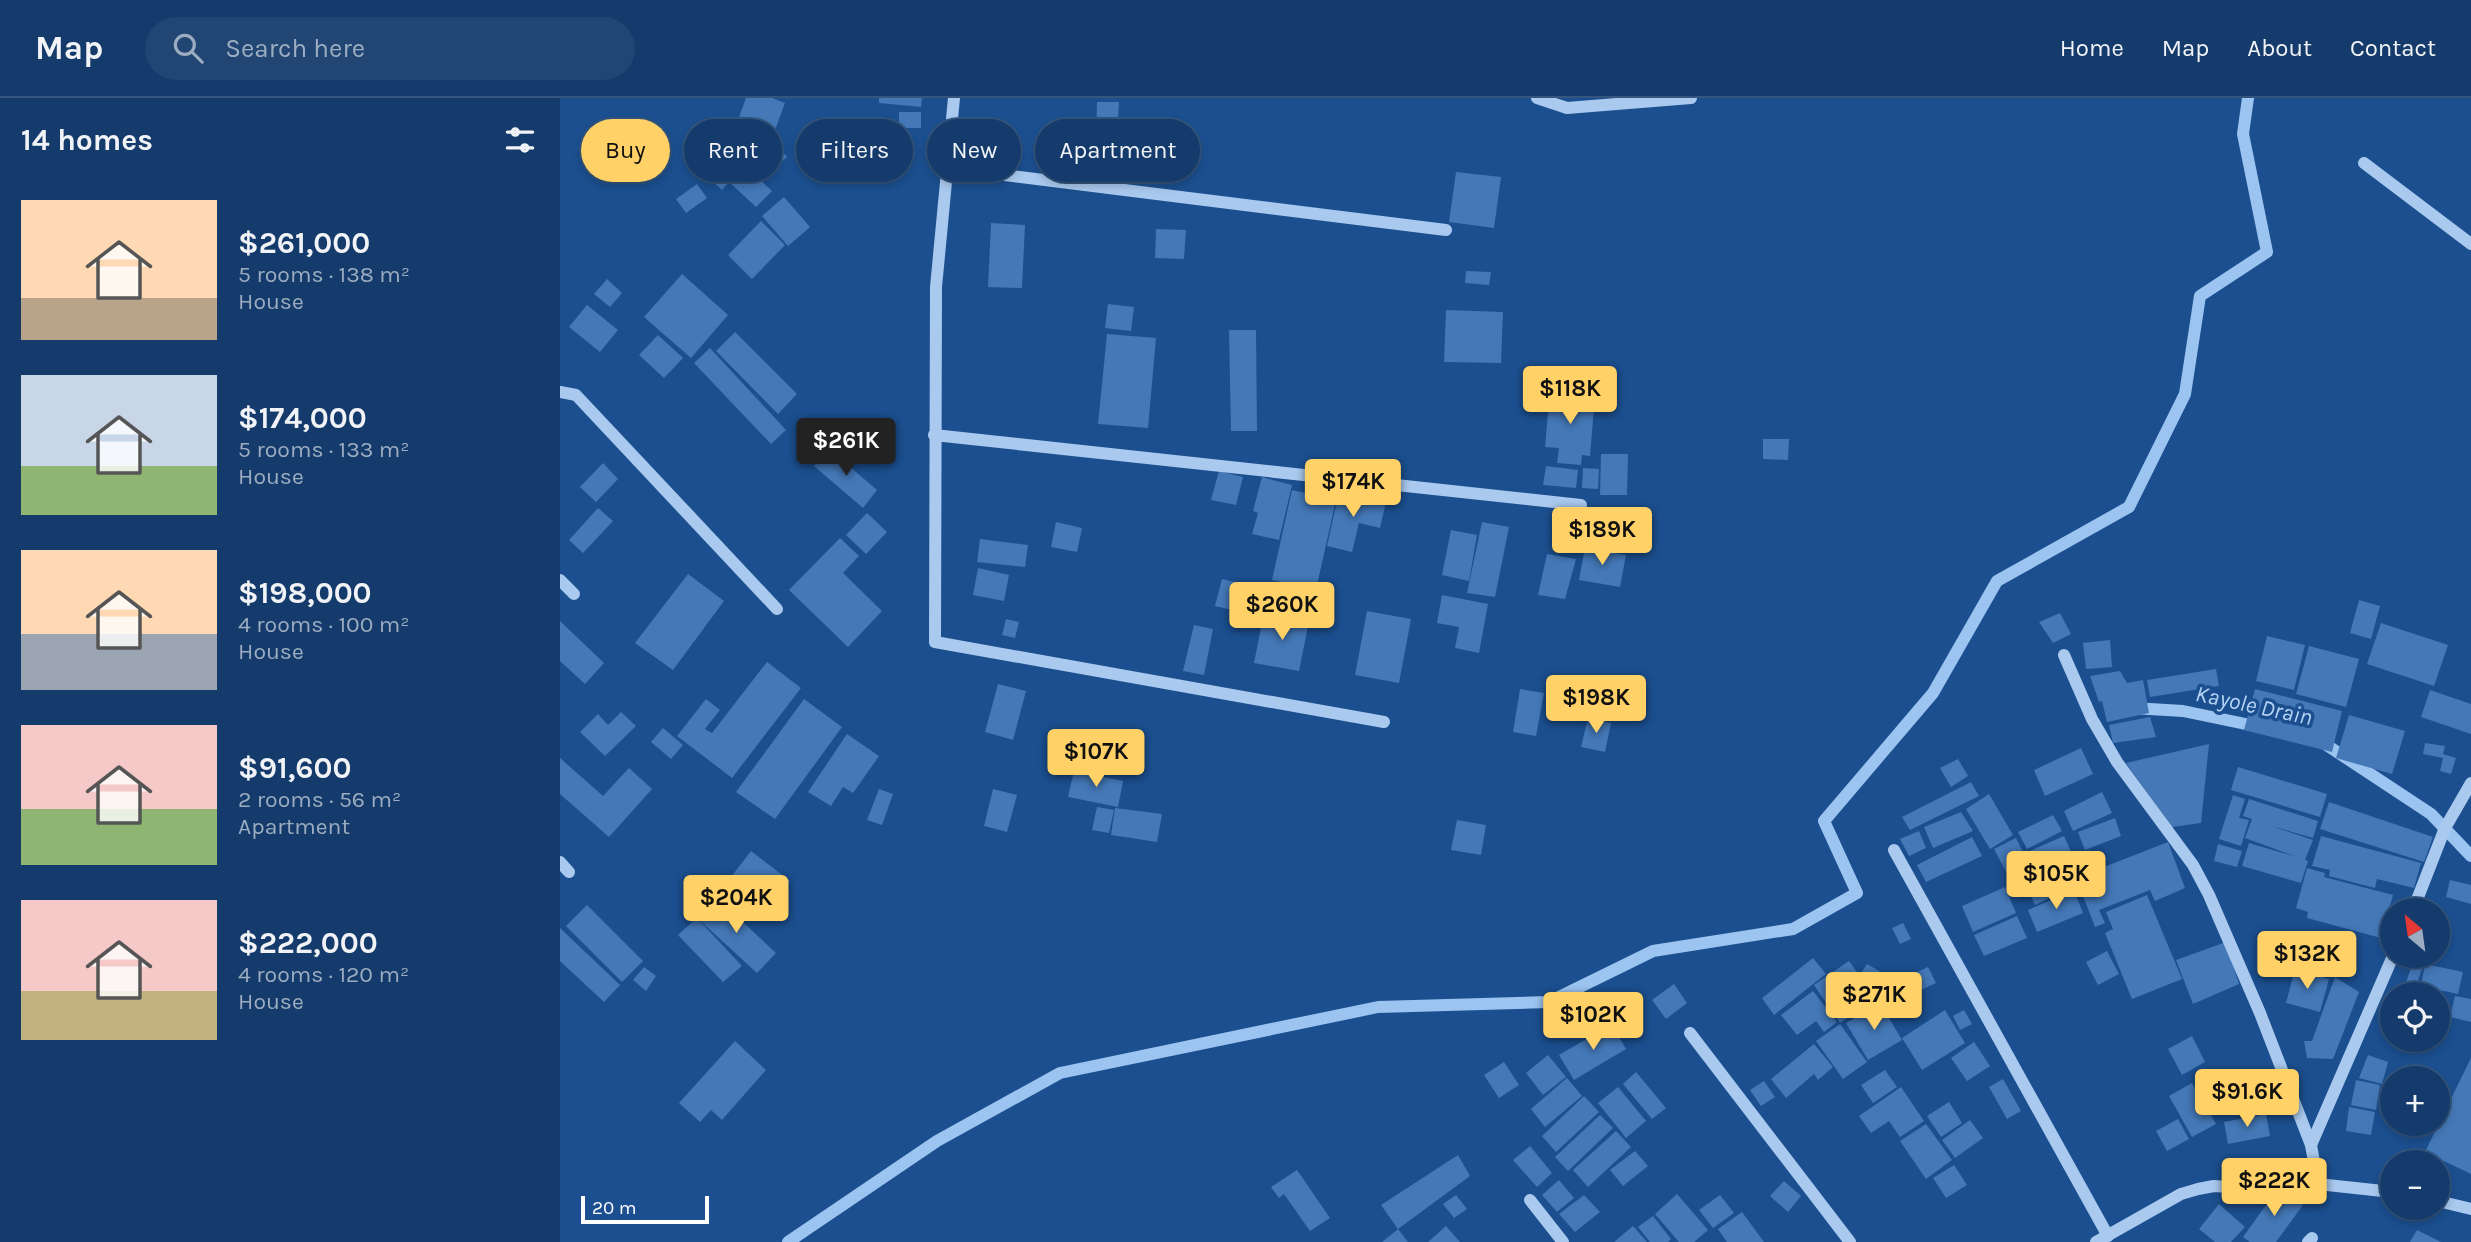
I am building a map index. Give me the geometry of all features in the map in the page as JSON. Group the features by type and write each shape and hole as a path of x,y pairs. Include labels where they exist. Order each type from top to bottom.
{"street":[{"path":"952,119 954,98"},
{"path":"1537,98 1567,108 1691,98"},
{"path":"2364,163 2471,244"},
{"path":"1021,177 1446,230"},
{"path":"946,182 936,287 935,642 1384,722"},
{"path":"560,391 576,395 777,609"},
{"path":"934,435 1581,505"},
{"path":"560,580 574,594"},
{"path":"2064,655 2092,719 2118,762 2193,865 2209,895 2260,1013 2311,1145 2318,1184"},
{"path":"2418,898 2445,828 2471,783"},
{"path":"1894,850 2102,1239 2181,1194 2214,1186 2246,1188 2318,1184 2380,1191"},
{"path":"2311,1145 2388,968"},
{"path":"1690,1033 1850,1242"},
{"path":"1530,1200 1563,1242"},
{"path":"2450,1204 2471,1209"}],"building":[{"path":"746,98 772,98 785,103 779,119 739,117"},
{"path":"879,98 922,98 921,107 879,103"},
{"path":"1097,102 1119,102 1118,119 1097,119"},
{"path":"899,112 921,112 921,128 913,128 913,119 899,119"},
{"path":"1456,172 1501,177 1494,228 1449,222"},
{"path":"713,182 729,182 722,190"},
{"path":"729,182 762,182 772,191 756,207"},
{"path":"697,184 707,198 686,213 676,199"},
{"path":"784,197 810,227 788,246 762,216"},
{"path":"761,221 785,245 752,279 728,255"},
{"path":"991,223 1025,225 1022,288 988,287"},
{"path":"1156,229 1186,230 1184,259 1155,258"},
{"path":"1466,271 1491,272 1489,285 1465,283"},
{"path":"682,274 728,315 691,358 644,317"},
{"path":"607,279 622,293 610,307 594,294"},
{"path":"1108,304 1134,307 1131,331 1105,328"},
{"path":"587,305 618,330 600,352 569,327"},
{"path":"1446,310 1503,312 1501,363 1444,362"},
{"path":"1229,330 1256,330 1257,431 1231,431"},
{"path":"735,332 797,394 778,414 716,351"},
{"path":"1107,334 1156,338 1148,428 1098,424"},
{"path":"658,335 683,358 664,378 639,355"},
{"path":"710,348 786,430 771,444 694,363"},
{"path":"1550,391 1595,395 1590,456 1582,455 1581,465 1557,463 1559,448 1545,447"},
{"path":"814,419 825,429 814,441 803,432"},
{"path":"1763,439 1789,439 1788,460 1763,459"},
{"path":"829,449 877,490 863,508 814,466"},
{"path":"1601,454 1628,454 1627,495 1600,495"},
{"path":"603,463 618,479 596,502 580,487"},
{"path":"1546,466 1578,470 1576,488 1543,485"},
{"path":"1583,468 1599,469 1598,489 1582,488"},
{"path":"1219,471 1243,477 1236,505 1211,500"},
{"path":"1262,477 1292,485 1279,540 1252,534 1258,513 1253,511"},
{"path":"1292,490 1336,500 1316,590 1272,580"},
{"path":"1339,492 1386,502 1380,528 1359,523 1352,552 1327,546"},
{"path":"598,508 613,521 583,553 569,540"},
{"path":"867,513 887,532 866,554 846,535"},
{"path":"1056,522 1082,528 1077,552 1051,547"},
{"path":"1482,522 1509,527 1495,597 1467,593"},
{"path":"1451,530 1477,535 1469,581 1442,575"},
{"path":"840,538 859,556 843,573 882,611 848,647 789,590"},
{"path":"980,539 1028,545 1025,567 977,562"},
{"path":"1585,547 1626,555 1620,587 1579,580"},
{"path":"1547,554 1576,559 1565,599 1538,595"},
{"path":"978,568 1009,575 1004,601 973,595"},
{"path":"688,574 724,601 673,670 635,643"},
{"path":"1222,579 1268,590 1262,617 1215,606"},
{"path":"1271,584 1296,589 1291,616 1264,611"},
{"path":"1442,595 1488,604 1479,653 1455,648 1459,627 1437,623"},
{"path":"2359,600 2380,606 2371,639 2350,633"},
{"path":"1367,611 1411,619 1399,683 1355,675"},
{"path":"1264,613 1309,621 1299,671 1254,663"},
{"path":"2060,613 2071,634 2053,643 2039,622"},
{"path":"1006,619 1019,622 1015,638 1002,635"},
{"path":"560,621 604,663 585,684 560,661"},
{"path":"2381,623 2448,645 2434,686 2367,664"},
{"path":"1194,625 1213,629 1204,675 1183,671"},
{"path":"2267,636 2305,645 2294,690 2256,681"},
{"path":"2110,640 2112,667 2086,669 2083,643"},
{"path":"2309,646 2359,659 2346,707 2296,694"},
{"path":"767,662 801,688 732,778 677,736 706,699 720,710 705,729 712,733"},
{"path":"2216,669 2219,686 2150,697 2147,680"},
{"path":"2120,671 2127,683 2143,680 2149,713 2107,722 2102,701 2099,702 2090,676"},
{"path":"998,684 1026,691 1013,740 985,732"},
{"path":"1520,689 1544,693 1536,736 1513,732"},
{"path":"2255,689 2342,711 2332,752 2244,730"},
{"path":"2430,690 2471,704 2471,734 2421,717"},
{"path":"804,699 842,727 775,819 736,792"},
{"path":"621,712 636,726 605,756 580,732 598,714 608,725"},
{"path":"2349,715 2405,731 2392,774 2336,758"},
{"path":"2150,717 2156,737 2113,743 2109,725"},
{"path":"1588,718 1611,723 1605,752 1581,747"},
{"path":"663,728 683,745 671,759 651,742"},
{"path":"847,734 879,756 853,793 843,787 831,806 808,792"},
{"path":"2425,743 2445,746 2443,754 2456,758 2451,774 2440,771 2443,758 2423,754"},
{"path":"2209,744 2201,823 2172,827 2126,763"},
{"path":"2081,748 2093,774 2045,796 2034,770"},
{"path":"560,758 603,796 629,768 652,789 609,837 560,794"},
{"path":"1958,759 1968,776 1951,787 1940,768"},
{"path":"2238,767 2327,794 2320,817 2231,790"},
{"path":"1074,771 1123,781 1118,807 1068,797"},
{"path":"1971,782 1979,796 1910,830 1902,817"},
{"path":"879,789 893,794 882,825 867,820"},
{"path":"993,789 1017,795 1007,832 984,826"},
{"path":"2102,792 2112,813 2073,831 2064,811"},
{"path":"1989,794 2013,835 1990,849 1966,809"},
{"path":"2233,795 2245,799 2239,818 2249,820 2241,846 2219,839"},
{"path":"2249,799 2318,821 2313,838 2271,826 2313,840 2305,860 2308,861 2301,883 2242,866 2249,843 2297,857 2245,838 2252,819 2243,816"},
{"path":"2329,802 2433,837 2424,862 2320,829"},
{"path":"1097,807 1114,810 1109,833 1092,830"},
{"path":"1115,808 1162,814 1157,842 1111,835"},
{"path":"1961,812 1973,831 1933,848 1924,827"},
{"path":"2053,815 2062,831 2027,849 2018,832"},
{"path":"2115,818 2121,836 2085,850 2078,832"},
{"path":"1457,820 1486,825 1481,855 1451,850"},
{"path":"1919,831 1926,848 1909,856 1900,839"},
{"path":"2064,836 2072,854 2038,869 2030,851"},
{"path":"2321,836 2421,863 2414,888 2377,879 2375,888 2329,876 2330,870 2312,866"},
{"path":"1972,837 1982,856 1926,882 1917,865"},
{"path":"2016,838 2033,872 2012,883 1994,849"},
{"path":"2168,842 2185,888 2155,901 2150,890 2099,910 2105,923 2095,927 2076,878"},
{"path":"2218,844 2242,851 2237,867 2214,861"},
{"path":"751,851 790,881 769,906 731,877"},
{"path":"2061,865 2072,888 2035,905 2029,892 2017,898 2011,887"},
{"path":"2307,868 2325,873 2324,877 2393,895 2392,898 2380,898 2380,938 2307,918 2308,912 2296,908"},
{"path":"2450,880 2471,885 2471,904 2446,897"},
{"path":"2005,887 2016,913 1973,932 1962,906"},
{"path":"2074,890 2083,913 2037,932 2028,910"},
{"path":"2147,895 2182,979 2132,999 2105,933 2113,929 2106,912"},
{"path":"715,896 776,953 757,973 696,917"},
{"path":"587,905 643,961 622,982 566,926"},
{"path":"2017,916 2027,938 1984,956 1974,935"},
{"path":"697,918 742,966 723,982 678,935"},
{"path":"1903,923 1911,939 1900,944 1892,928"},
{"path":"560,928 620,985 604,1002 560,961"},
{"path":"2226,942 2239,984 2193,1004 2176,960"},
{"path":"2107,951 2119,974 2098,985 2086,962"},
{"path":"1813,958 1826,974 1774,1015 1762,998"},
{"path":"1849,961 1876,999 1840,1023 1814,985"},
{"path":"1867,964 1879,971 1881,981 1872,987 1861,973"},
{"path":"644,967 656,976 646,991 633,980"},
{"path":"1928,967 1936,983 1921,990 1913,974"},
{"path":"2411,968 2422,968 2417,982 2406,982"},
{"path":"2424,968 2463,972 2458,994 2450,992 2450,982 2422,982"},
{"path":"2295,969 2329,979 2320,1012 2286,1003"},
{"path":"2335,977 2359,992 2333,1059 2307,1058 2304,1041 2312,1041"},
{"path":"1674,984 1687,1003 1666,1019 1652,1000"},
{"path":"1813,991 1837,1022 1824,1032 1816,1021 1797,1035 1781,1015"},
{"path":"2455,996 2471,999 2471,1022 2450,1017"},
{"path":"1880,1003 1902,1040 1868,1060 1846,1023"},
{"path":"1945,1010 1965,1043 1922,1070 1902,1038"},
{"path":"1964,1010 1972,1024 1960,1030 1953,1016"},
{"path":"1612,1024 1626,1049 1574,1080 1559,1055"},
{"path":"1840,1024 1867,1062 1843,1079 1816,1041"},
{"path":"2192,1036 2205,1062 2182,1075 2168,1049"},
{"path":"735,1041 766,1070 722,1120 711,1110 700,1122 679,1103"},
{"path":"1974,1042 1990,1066 1967,1081 1951,1058"},
{"path":"1814,1044 1833,1067 1818,1080 1814,1074 1786,1098 1771,1079"},
{"path":"1548,1055 1566,1077 1543,1095 1526,1073"},
{"path":"2368,1055 2388,1062 2387,1066 2380,1066 2380,1083 2359,1078"},
{"path":"2471,1058 2471,1174 2450,1164 2450,1150 2426,1150 2433,1136 2450,1136 2450,1101"},
{"path":"1504,1062 1519,1085 1499,1098 1484,1075"},
{"path":"1885,1070 1897,1087 1873,1103 1861,1085"},
{"path":"1636,1072 1666,1108 1652,1119 1623,1084"},
{"path":"2214,1073 2230,1097 2210,1109 2196,1084"},
{"path":"1567,1078 1582,1096 1545,1127 1531,1109"},
{"path":"2003,1079 2021,1111 2007,1119 1989,1087"},
{"path":"2356,1080 2380,1085 2376,1110 2351,1105"},
{"path":"1764,1081 1775,1097 1761,1106 1750,1090"},
{"path":"2192,1083 2216,1124 2192,1137 2169,1096"},
{"path":"1618,1087 1646,1121 1626,1138 1598,1103"},
{"path":"1901,1087 1924,1121 1900,1137 1889,1121 1871,1133 1859,1116"},
{"path":"1584,1096 1599,1112 1556,1152 1542,1136"},
{"path":"1949,1102 1962,1123 1941,1137 1927,1116"},
{"path":"2349,1107 2375,1112 2371,1135 2346,1131"},
{"path":"2266,1114 2270,1136 2228,1144 2224,1122"},
{"path":"1600,1115 1613,1128 1568,1171 1555,1157"},
{"path":"2178,1119 2189,1139 2167,1151 2156,1131"},
{"path":"1970,1120 1983,1138 1955,1158 1942,1140"},
{"path":"1926,1124 1952,1160 1926,1179 1900,1141"},
{"path":"1616,1131 1631,1147 1588,1187 1573,1170"},
{"path":"1530,1146 1552,1173 1537,1187 1513,1160"},
{"path":"1635,1151 1648,1166 1623,1186 1610,1170"},
{"path":"1458,1155 1470,1176 1398,1229 1381,1205"},
{"path":"1954,1165 1967,1185 1946,1198 1933,1178"},
{"path":"1297,1170 1330,1218 1310,1231 1284,1194 1279,1198 1271,1187"},
{"path":"1559,1180 1574,1198 1557,1212 1542,1195"},
{"path":"1784,1181 1801,1196 1788,1212 1770,1196"},
{"path":"2279,1187 2303,1205 2276,1242 2250,1242 2243,1237"},
{"path":"1677,1194 1708,1230 1694,1242 1679,1242 1655,1214"},
{"path":"1456,1195 1467,1209 1454,1218 1443,1204"},
{"path":"1584,1195 1600,1212 1575,1232 1559,1214"},
{"path":"1720,1195 1734,1213 1713,1228 1699,1210"},
{"path":"2219,1204 2245,1227 2231,1242 2215,1242 2199,1229"},
{"path":"1742,1212 1764,1242 1727,1242 1718,1229"},
{"path":"1653,1216 1671,1239 1668,1242 1650,1242 1638,1227"},
{"path":"1446,1226 1460,1242 1428,1242"},
{"path":"1633,1226 1647,1242 1614,1242"},
{"path":"1398,1229 1408,1242 1382,1242"},
{"path":"2417,1230 2441,1242 2410,1242"}],"waterway":[{"path":"788,1242 937,1141 1060,1073 1378,1007 1549,1002 1653,951 1793,929 1857,893 1824,821 1933,693 1997,581 2129,507 2185,394 2200,296 2267,252 2243,134 2248,98"},
{"name":"Kayole Drain","path":"2133,708 2183,711 2260,727"},
{"name":"Kayole Drain","path":"2319,740 2431,814 2471,856"}]}
